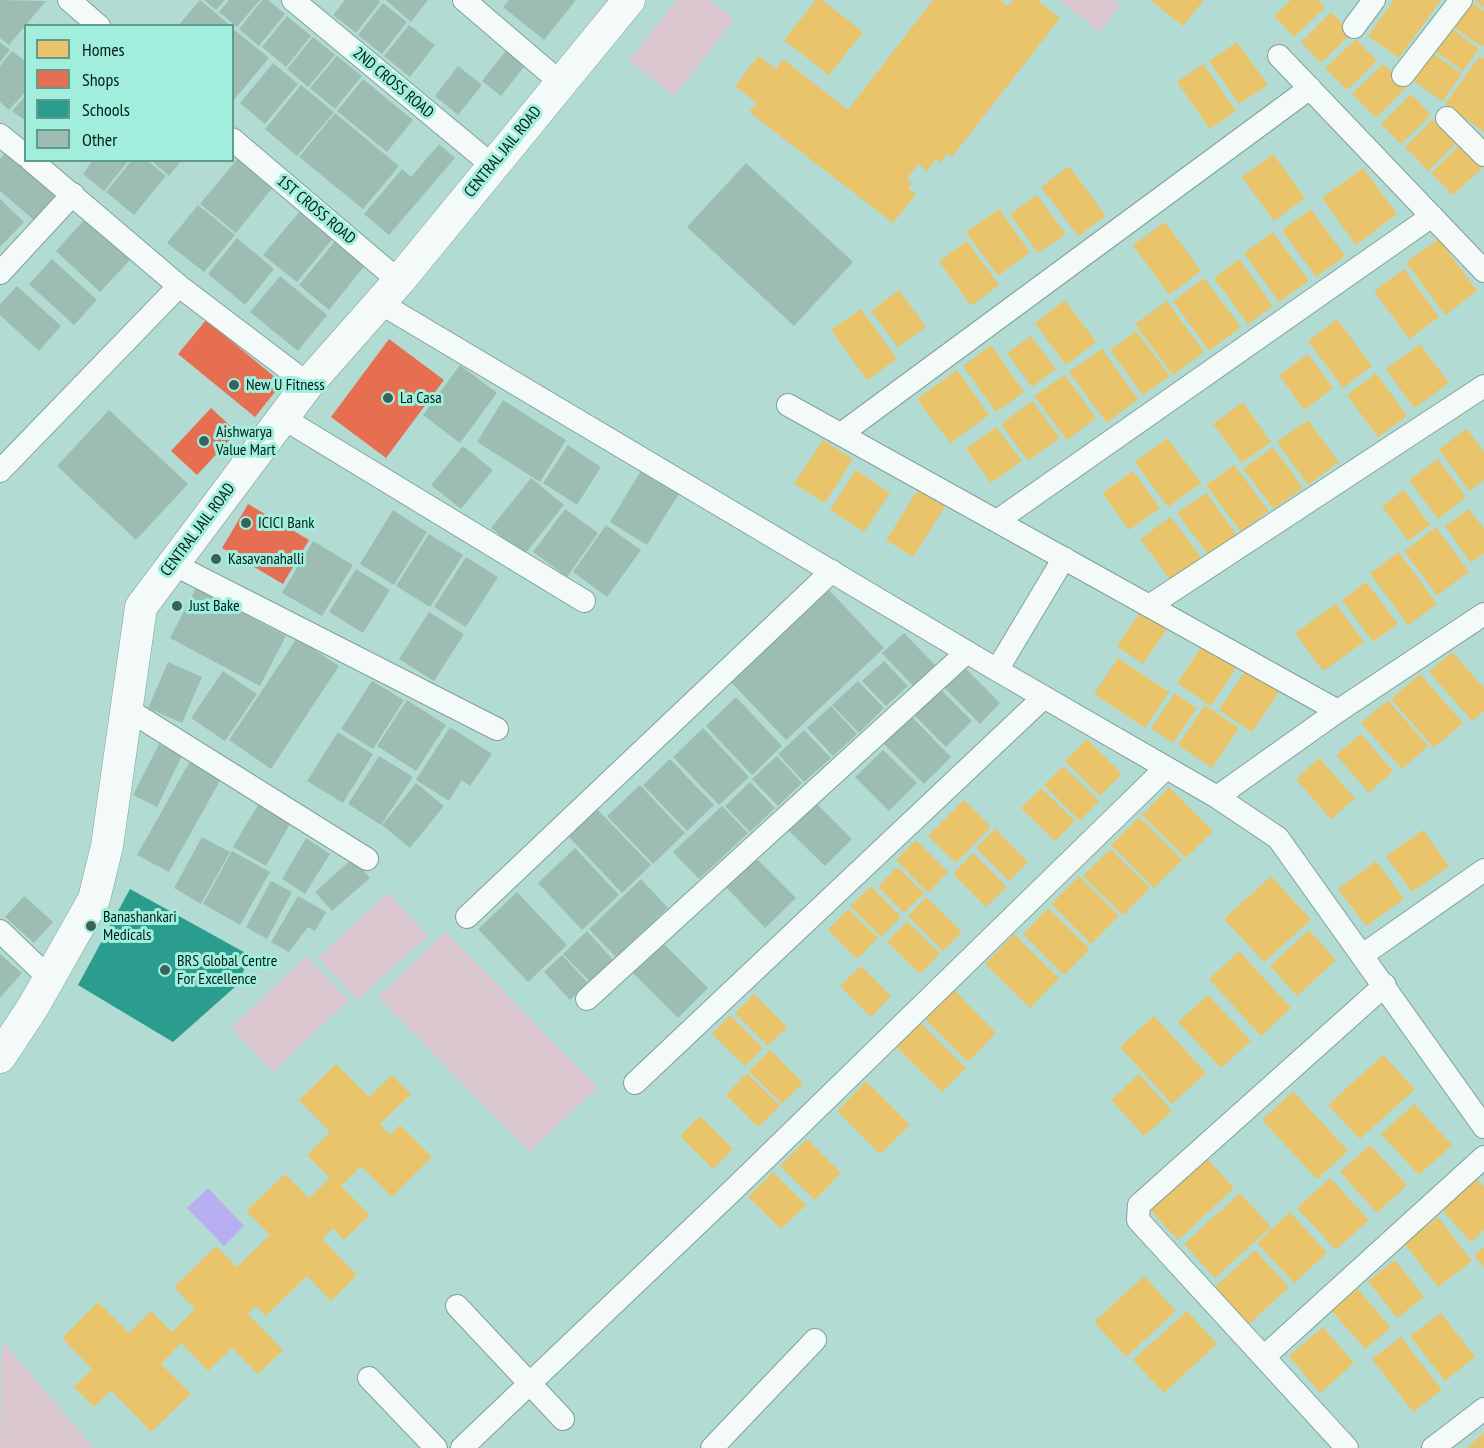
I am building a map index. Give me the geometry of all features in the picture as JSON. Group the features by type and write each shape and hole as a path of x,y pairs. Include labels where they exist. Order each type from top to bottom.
{"main road":[{"name":"CENTRAL JAIL ROAD","path":"0,1057 94,899 107,846 141,607 308,384 389,292 629,0"}],"street":[{"path":"69,0 97,24"},
{"name":"2ND CROSS ROAD","path":"293,0 493,166"},
{"path":"464,0 561,82"},
{"path":"1354,27 1374,0"},
{"path":"1403,75 1461,0"},
{"path":"1280,56 1484,270"},
{"path":"841,434 1310,88"},
{"path":"1447,118 1484,155"},
{"path":"0,135 24,154"},
{"name":"1ST CROSS ROAD","path":"234,141 389,292 832,571 1217,798 1278,838 1364,954 1484,1127"},
{"path":"33,162 179,286 308,384"},
{"path":"0,273 73,194"},
{"path":"997,521 1432,216"},
{"path":"0,471 179,286"},
{"path":"1149,606 1484,386"},
{"path":"788,405 1338,711"},
{"path":"283,418 584,601"},
{"path":"997,670 1064,558"},
{"path":"173,564 497,729"},
{"path":"467,917 832,571"},
{"path":"1217,798 1338,711 1484,614"},
{"path":"587,999 967,652"},
{"path":"634,1083 1044,697"},
{"path":"127,709 367,859"},
{"path":"462,1448 734,1190 1166,768"},
{"path":"1364,954 1484,870"},
{"path":"0,931 49,978"},
{"path":"1347,1448 1138,1220 1139,1205 1385,985"},
{"path":"1265,1356 1484,1157"},
{"path":"457,1306 563,1419"},
{"path":"712,1448 815,1341"},
{"path":"369,1378 436,1448"},
{"path":"1433,1448 1484,1409"}],"shaded area":[{"path":"677,0 710,0 734,20 674,96 629,60"},
{"path":"1059,0 1114,0 1120,5 1100,32"},
{"path":"388,893 428,936 357,1000 318,957"},
{"path":"445,932 598,1087 530,1152 378,997"},
{"path":"306,956 349,1000 273,1072 231,1028"},
{"path":"208,1188 244,1226 224,1246 187,1208"},
{"path":"2,1341 94,1448 0,1448"}],"building: Homes":[{"path":"816,0 822,0 863,32 829,75 784,40"},
{"path":"933,0 1000,0 1008,6 1013,0 1037,0 1060,18 952,157 947,153 940,163 936,159 927,171 918,164 907,179 912,183 908,188 916,194 893,223 749,112 757,103 735,86 758,56 776,69 783,59 848,110"},
{"path":"1150,0 1202,0 1203,1 1183,26"},
{"path":"1291,0 1318,0 1325,7 1294,37 1274,16"},
{"path":"1394,0 1441,0 1399,58 1368,36"},
{"path":"1474,0 1484,0 1484,7"},
{"path":"1472,3 1484,11 1484,44 1482,47 1454,27"},
{"path":"1331,12 1352,33 1321,63 1301,42"},
{"path":"1451,28 1479,49 1463,71 1435,51"},
{"path":"1356,39 1377,61 1347,90 1325,68"},
{"path":"1237,42 1268,85 1239,104 1209,61"},
{"path":"1431,52 1462,74 1442,101 1411,79"},
{"path":"1480,56 1484,59 1484,132 1445,104"},
{"path":"1203,64 1236,111 1210,129 1177,82"},
{"path":"1383,64 1407,87 1376,118 1352,94"},
{"path":"1411,94 1431,115 1401,144 1381,124"},
{"path":"1433,119 1456,143 1428,171 1405,147"},
{"path":"1462,143 1484,166 1453,195 1431,173"},
{"path":"1273,154 1305,198 1274,221 1242,177"},
{"path":"1069,166 1106,216 1078,236 1041,187"},
{"path":"1363,168 1397,214 1356,245 1322,198"},
{"path":"1037,195 1066,234 1038,253 1010,214"},
{"path":"999,209 1030,252 998,276 966,232"},
{"path":"1311,209 1345,256 1316,277 1282,230"},
{"path":"1165,222 1201,271 1169,295 1133,245"},
{"path":"1273,232 1309,281 1279,302 1244,253"},
{"path":"1439,239 1477,291 1445,315 1406,262"},
{"path":"967,241 999,285 971,306 939,261"},
{"path":"1239,259 1273,306 1248,324 1214,278"},
{"path":"1404,269 1439,317 1409,339 1374,291"},
{"path":"1204,278 1241,327 1209,351 1173,301"},
{"path":"899,290 926,327 898,347 871,311"},
{"path":"1065,300 1096,342 1066,365 1035,323"},
{"path":"1167,301 1204,352 1173,375 1135,324"},
{"path":"861,309 897,359 867,380 831,330"},
{"path":"1337,319 1372,366 1343,388 1308,341"},
{"path":"1136,331 1170,376 1143,395 1110,350"},
{"path":"1031,336 1056,369 1032,387 1007,353"},
{"path":"1420,344 1449,383 1414,408 1386,369"},
{"path":"991,345 1024,392 996,412 963,366"},
{"path":"1102,349 1138,399 1107,423 1069,372"},
{"path":"1308,354 1333,388 1304,410 1279,375"},
{"path":"957,370 989,415 950,443 917,399"},
{"path":"1376,373 1407,416 1378,437 1347,395"},
{"path":"1065,375 1096,418 1067,440 1034,396"},
{"path":"1032,401 1060,438 1028,461 1001,424"},
{"path":"1243,402 1271,442 1242,463 1213,424"},
{"path":"1308,420 1339,462 1308,485 1277,442"},
{"path":"996,427 1022,461 991,483 966,449"},
{"path":"1467,429 1484,452 1484,480 1469,491 1439,449"},
{"path":"1167,438 1201,483 1168,507 1135,462"},
{"path":"823,440 853,459 825,503 794,484"},
{"path":"1273,447 1303,488 1274,509 1243,469"},
{"path":"1438,459 1466,497 1438,519 1409,480"},
{"path":"1234,465 1269,511 1241,532 1206,485"},
{"path":"856,470 890,493 864,532 830,510"},
{"path":"1133,471 1160,508 1129,530 1102,493"},
{"path":"921,485 948,502 913,557 886,540"},
{"path":"1404,490 1430,525 1408,541 1382,506"},
{"path":"1206,493 1237,535 1209,556 1177,513"},
{"path":"1469,509 1484,529 1484,553 1471,563 1445,526"},
{"path":"1171,517 1203,560 1172,582 1140,539"},
{"path":"1436,527 1469,572 1437,595 1404,551"},
{"path":"1399,552 1437,604 1408,625 1370,573"},
{"path":"1366,582 1398,624 1373,642 1342,600"},
{"path":"1336,604 1364,642 1323,671 1295,633"},
{"path":"1142,609 1169,626 1143,664 1117,646"},
{"path":"1202,646 1236,668 1211,706 1177,683"},
{"path":"1452,652 1484,688 1484,711 1472,721 1429,672"},
{"path":"1118,658 1169,692 1145,728 1094,694"},
{"path":"1246,670 1279,692 1252,732 1219,710"},
{"path":"1420,674 1463,723 1434,748 1391,699"},
{"path":"1175,693 1197,708 1173,743 1151,728"},
{"path":"1388,700 1428,746 1402,769 1361,723"},
{"path":"1205,705 1239,728 1212,768 1178,745"},
{"path":"1361,734 1393,771 1369,793 1336,755"},
{"path":"1087,739 1122,774 1100,796 1065,761"},
{"path":"1319,758 1355,798 1331,819 1296,779"},
{"path":"1063,766 1099,801 1080,821 1044,785"},
{"path":"1169,787 1213,831 1186,858 1142,815"},
{"path":"1041,788 1075,821 1055,841 1021,808"},
{"path":"964,800 991,827 956,863 928,836"},
{"path":"1139,817 1182,860 1154,888 1111,845"},
{"path":"995,829 1028,862 1009,881 976,848"},
{"path":"1423,830 1449,866 1412,892 1386,856"},
{"path":"916,840 948,872 928,893 896,860"},
{"path":"1110,849 1150,888 1123,915 1083,876"},
{"path":"973,853 1007,887 986,907 953,874"},
{"path":"1376,861 1404,899 1366,926 1338,889"},
{"path":"897,867 924,893 904,913 878,887"},
{"path":"1079,876 1119,916 1091,944 1051,904"},
{"path":"1271,876 1311,920 1264,962 1224,919"},
{"path":"871,886 901,917 881,937 850,906"},
{"path":"926,897 962,932 943,951 908,916"},
{"path":"1048,908 1090,949 1064,975 1023,934"},
{"path":"848,909 878,938 857,959 828,930"},
{"path":"907,921 940,954 920,974 887,942"},
{"path":"1309,930 1336,960 1297,996 1270,966"},
{"path":"1014,934 1059,978 1030,1008 985,964"},
{"path":"1239,951 1291,1008 1261,1036 1209,979"},
{"path":"861,966 891,996 871,1017 840,986"},
{"path":"954,990 996,1033 968,1062 925,1019"},
{"path":"754,994 787,1027 768,1046 735,1013"},
{"path":"1208,995 1251,1041 1221,1068 1178,1022"},
{"path":"730,1015 763,1048 745,1066 712,1034"},
{"path":"1154,1016 1206,1073 1172,1104 1120,1047"},
{"path":"921,1023 966,1068 942,1092 896,1047"},
{"path":"770,1050 803,1083 782,1104 749,1071"},
{"path":"1383,1055 1415,1089 1360,1139 1328,1105"},
{"path":"336,1064 369,1097 392,1075 411,1094 380,1124 390,1135 400,1125 432,1157 392,1197 361,1166 341,1186 370,1215 344,1240 333,1228 322,1239 357,1275 331,1301 307,1276 266,1316 256,1306 248,1314 283,1350 258,1374 232,1348 208,1371 181,1343 161,1364 191,1394 151,1432 111,1390 94,1407 74,1387 92,1369 62,1338 98,1302 129,1333 151,1311 172,1332 195,1309 174,1287 216,1246 237,1267 270,1235 246,1211 285,1174 309,1198 330,1178 307,1155 330,1132 299,1100"},
{"path":"747,1073 780,1106 758,1127 726,1095"},
{"path":"1139,1074 1172,1111 1144,1136 1111,1100"},
{"path":"866,1081 910,1125 880,1154 837,1111"},
{"path":"1293,1091 1348,1151 1317,1179 1262,1120"},
{"path":"1414,1104 1452,1145 1419,1175 1381,1134"},
{"path":"700,1116 733,1149 713,1169 680,1136"},
{"path":"807,1139 841,1173 815,1200 780,1166"},
{"path":"1370,1145 1407,1185 1377,1213 1340,1172"},
{"path":"1203,1154 1234,1188 1178,1240 1147,1206"},
{"path":"773,1172 806,1205 781,1229 748,1197"},
{"path":"1330,1178 1369,1220 1336,1250 1297,1208"},
{"path":"1476,1178 1484,1187 1484,1230 1471,1242 1442,1210"},
{"path":"1240,1193 1271,1227 1215,1278 1184,1244"},
{"path":"1290,1212 1327,1253 1294,1283 1257,1243"},
{"path":"1438,1217 1472,1261 1438,1287 1404,1243"},
{"path":"1484,1247 1484,1268 1474,1255"},
{"path":"1255,1250 1289,1287 1247,1326 1213,1289"},
{"path":"1395,1260 1424,1297 1397,1318 1368,1281"},
{"path":"1144,1276 1176,1311 1126,1357 1094,1322"},
{"path":"1356,1287 1391,1328 1365,1349 1330,1309"},
{"path":"1187,1311 1217,1344 1164,1393 1133,1360"},
{"path":"1441,1313 1475,1357 1445,1381 1410,1336"},
{"path":"1323,1327 1354,1363 1320,1393 1289,1356"},
{"path":"1401,1337 1442,1390 1413,1412 1372,1359"},
{"path":"1484,1432 1484,1448 1467,1448"}],"building: Shops":[{"path":"206,320 282,383 255,417 178,354"},
{"name":"La Casa","path":"389,339 444,380 386,458 331,417"},
{"name":"Aishwarya Value Mart","path":"211,408 237,432 197,475 171,451"},
{"path":"248,504 309,540 283,584 222,548"}],"building: Schools":[{"name":"BRS Global Centre For Excellence","path":"130,889 251,956 236,986 173,1042 78,985"}],"building: Other":[{"path":"0,0 46,1 27,24 24,24 24,27 9,45 0,38"},
{"path":"200,0 229,24 180,24"},
{"path":"204,0 225,0 216,10"},
{"path":"229,0 260,0 237,27 219,12"},
{"path":"262,0 268,0 285,14 259,46 239,29"},
{"path":"345,0 378,0 380,2 356,33 333,15"},
{"path":"386,0 428,0 411,22"},
{"path":"509,0 576,0 544,40 503,7"},
{"path":"383,3 407,22 382,54 358,35"},
{"path":"287,16 311,36 286,67 262,47"},
{"path":"409,25 435,45 410,77 384,56"},
{"path":"234,30 269,58 234,100"},
{"path":"313,37 335,55 308,87 287,69"},
{"path":"0,42 10,50 0,62"},
{"path":"509,47 528,62 501,96 482,81"},
{"path":"12,51 24,60 24,93 9,110 0,102 0,66"},
{"path":"337,56 362,76 335,109 310,88"},
{"path":"273,63 298,84 265,124 240,103"},
{"path":"458,66 482,85 458,115 435,96"},
{"path":"363,79 413,120 387,152 337,111"},
{"path":"301,85 334,112 297,156 265,129"},
{"path":"24,97 24,120 12,111"},
{"path":"335,113 399,166 363,209 299,157"},
{"path":"439,144 455,158 389,235 364,214 402,169 411,177"},
{"path":"7,150 57,193 34,220 0,191 0,159"},
{"path":"239,157 274,186 236,233 200,204"},
{"path":"92,162 127,162 104,191 83,174"},
{"path":"130,162 149,162 166,176 134,215 106,192"},
{"path":"153,162 180,162 169,176"},
{"path":"746,163 853,262 794,326 687,227"},
{"path":"0,199 24,222 0,247"},
{"path":"198,205 235,235 204,272 167,243"},
{"path":"301,210 334,237 297,282 263,255"},
{"path":"86,218 131,259 100,292 56,251"},
{"path":"237,238 274,269 245,305 208,274"},
{"path":"336,240 366,264 329,310 299,285"},
{"path":"52,259 97,300 74,325 29,284"},
{"path":"280,276 327,315 298,351 250,312"},
{"path":"17,286 61,326 39,351 0,315 0,304"},
{"path":"460,365 497,393 460,443 423,415"},
{"path":"503,400 566,440 540,482 477,442"},
{"path":"109,410 188,484 136,540 57,466"},
{"path":"568,445 601,467 577,505 543,483"},
{"path":"463,446 493,470 461,509 431,485"},
{"path":"642,469 680,492 647,545 610,522"},
{"path":"531,478 564,505 524,555 491,528"},
{"path":"565,509 598,533 567,577 533,552"},
{"path":"393,510 427,532 394,585 360,564"},
{"path":"606,525 641,550 607,597 573,572"},
{"path":"429,534 463,555 430,607 396,586"},
{"path":"313,541 353,565 322,616 282,593"},
{"path":"466,557 498,577 466,627 434,607"},
{"path":"356,569 390,590 363,633 329,612"},
{"path":"196,588 286,636 260,686 170,638"},
{"path":"829,590 884,648 786,740 731,682"},
{"path":"429,612 464,634 434,681 399,659"},
{"path":"904,633 935,665 913,686 882,653"},
{"path":"297,638 339,666 271,769 229,740"},
{"path":"884,661 908,686 886,706 862,681"},
{"path":"168,662 202,677 182,723 148,708"},
{"path":"959,662 1000,703 980,724 939,682"},
{"path":"223,671 257,694 225,741 191,718"},
{"path":"372,681 404,700 373,749 341,729"},
{"path":"858,681 884,708 859,733 832,705"},
{"path":"936,685 972,721 946,747 910,711"},
{"path":"736,697 782,746 752,775 706,726"},
{"path":"407,700 446,725 416,771 377,746"},
{"path":"831,706 857,734 833,756 807,728"},
{"path":"907,712 951,757 924,784 879,739"},
{"path":"450,727 492,754 470,786 462,780 449,801 416,780"},
{"path":"703,728 749,777 719,805 673,757"},
{"path":"804,730 831,758 804,782 778,754"},
{"path":"338,732 373,754 343,803 307,781"},
{"path":"159,744 182,756 157,807 133,795"},
{"path":"883,750 917,783 889,811 855,777"},
{"path":"379,756 413,777 381,825 348,804"},
{"path":"777,756 802,783 778,806 752,779"},
{"path":"670,759 714,805 687,831 643,785"},
{"path":"190,761 221,779 169,872 137,855"},
{"path":"750,782 775,808 750,832 725,806"},
{"path":"416,783 444,806 410,848 382,825"},
{"path":"640,785 685,833 653,864 607,816"},
{"path":"262,798 294,817 266,866 233,847"},
{"path":"816,803 852,839 825,866 788,830"},
{"path":"722,806 748,833 699,879 673,852"},
{"path":"597,809 651,865 622,893 568,836"},
{"path":"202,837 230,852 201,904 174,888"},
{"path":"306,838 330,854 305,894 282,879"},
{"path":"575,848 619,895 582,930 538,883"},
{"path":"232,851 270,872 240,925 203,904"},
{"path":"755,857 796,898 765,928 725,886"},
{"path":"353,858 370,878 332,911 315,892"},
{"path":"641,879 668,908 616,957 589,929"},
{"path":"271,881 292,892 267,939 246,927"},
{"path":"517,892 567,945 528,982 478,929"},
{"path":"24,896 53,922 34,943 5,917"},
{"path":"298,896 326,912 315,931 308,927 289,952 271,942"},
{"path":"587,931 613,960 590,982 563,954"},
{"path":"661,941 708,988 678,1018 631,971"},
{"path":"0,954 22,973 0,998"},
{"path":"562,955 588,983 570,1000 544,972"}],"place":[{"name":"New U Fitness","path":"234,385"},
{"name":"La Casa","path":"388,398"},
{"name":"Aishwarya Value Mart","path":"204,441"},
{"name":"ICICI Bank","path":"246,523"},
{"name":"Kasavanahalli","path":"216,559"},
{"name":"Just Bake","path":"177,606"},
{"name":"Banashankari Medicals","path":"91,926"},
{"name":"BRS Global Centre For Excellence","path":"165,970"}]}
